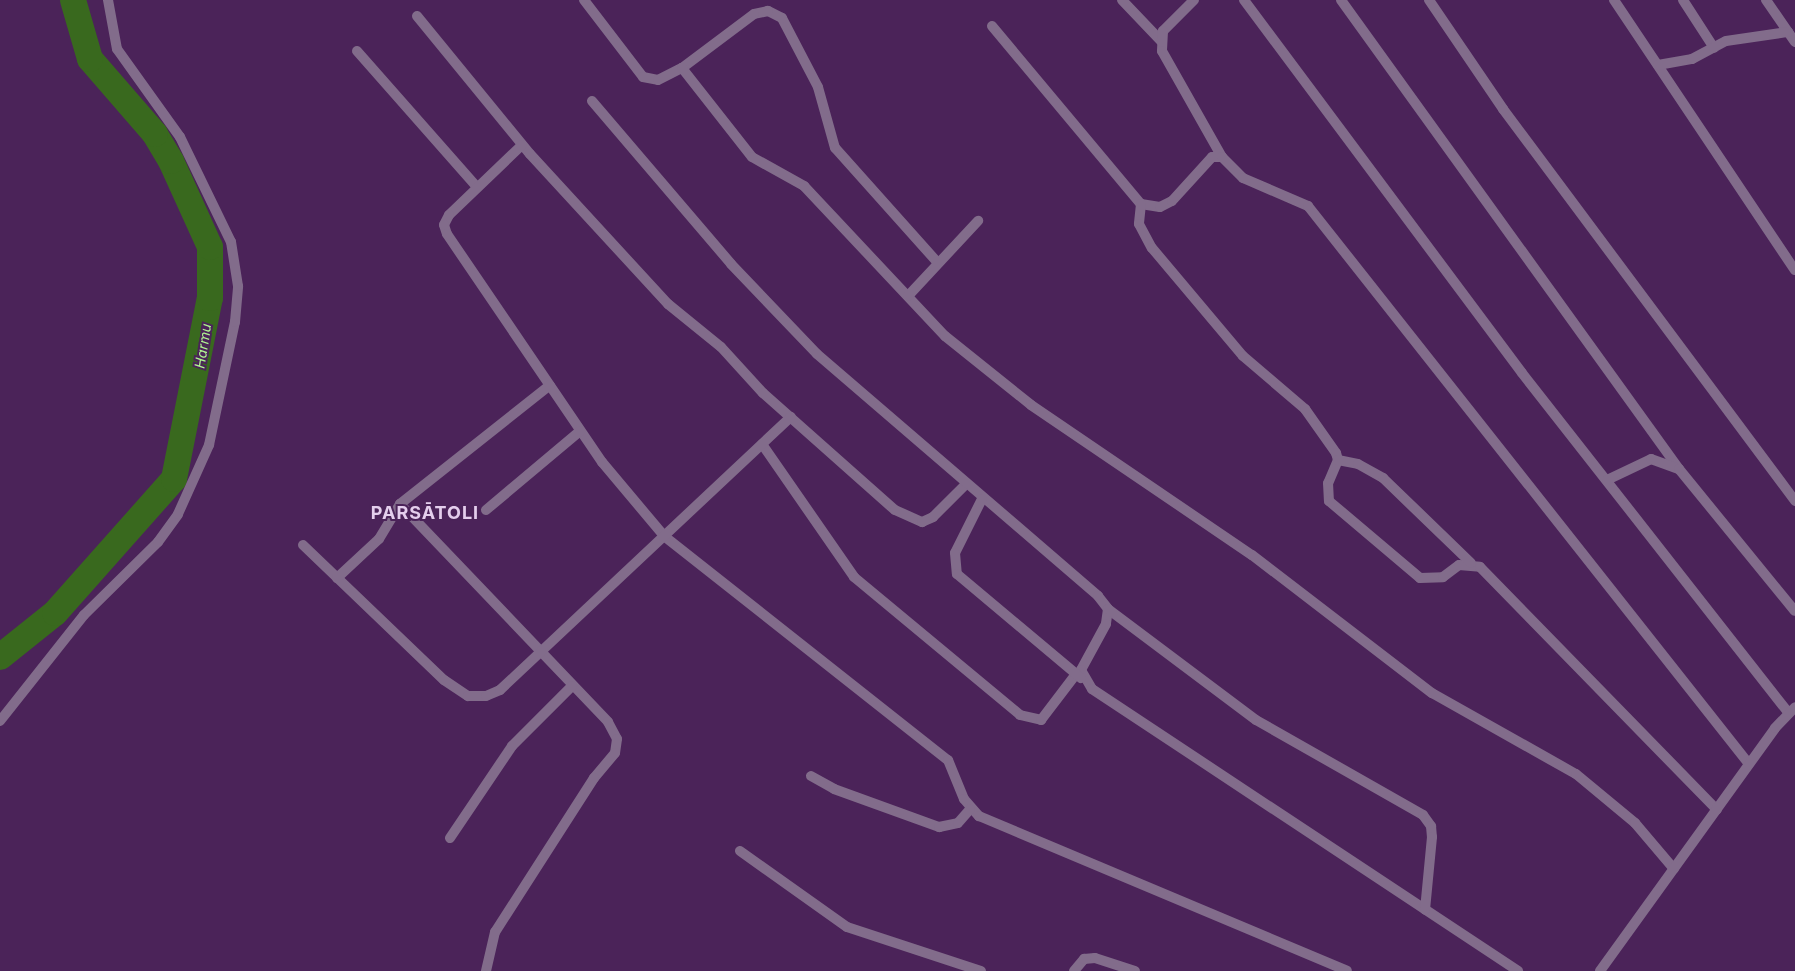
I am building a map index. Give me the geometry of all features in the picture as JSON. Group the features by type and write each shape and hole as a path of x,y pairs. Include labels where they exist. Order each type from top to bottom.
{"street":[{"path":"0,721 84,615 158,542 178,514 209,445 235,322 238,286 231,242 180,137 117,49 108,0"},
{"path":"584,0 643,77 658,80 682,68 754,14 768,11 782,18 818,87 835,148 938,263"},
{"path":"1122,0 1161,41"},
{"path":"1194,0 1163,31 1161,41 1166,59 1222,157 1243,178 1308,206 1749,764"},
{"path":"1244,0 1522,373 1792,710 1749,764 1600,971"},
{"path":"1341,0 1679,469 1795,611"},
{"path":"1429,0 1503,109 1795,501"},
{"path":"1614,0 1795,270"},
{"path":"1683,0 1714,48"},
{"path":"1766,0 1795,42"},
{"path":"417,16 522,145 668,304 721,347 791,417 912,520 933,517 965,485"},
{"path":"992,26 1141,204 1160,207 1172,200 1212,158 1222,157"},
{"path":"1658,65 1692,59 1746,36 1788,32"},
{"path":"357,51 477,187"},
{"path":"682,68 752,157 804,186 945,336 1032,405 1244,550 1408,676 1576,774 1635,823 1674,869"},
{"path":"592,101 732,264 817,354 965,485 1098,596 1108,609 1256,720 1423,815 1431,826 1432,837 1425,910"},
{"path":"522,145 448,215 444,225 447,234 614,480 664,536 948,760 970,810 1346,971"},
{"path":"1141,204 1139,224 1152,248 1243,356 1305,409 1338,460 1358,464 1383,478 1471,563 1480,567 1717,810"},
{"path":"908,296 978,221"},
{"path":"338,578 379,539 400,504 550,385"},
{"path":"303,545 444,680 468,696 500,690 791,417"},
{"path":"486,510 580,431"},
{"path":"762,444 854,577 1020,715 1041,720 1079,676 1106,624 1108,609"},
{"path":"1607,480 1651,459 1679,469"},
{"path":"1338,460 1328,483 1329,501 1420,578 1443,577 1460,565 1471,563"},
{"path":"982,499 955,553 957,574 1079,676 1223,779 1518,971"},
{"path":"400,504 539,653 608,722 617,739 615,753 594,778 495,932 486,971"},
{"path":"450,838 512,746 572,686"},
{"path":"811,776 939,827 958,823 970,810"},
{"path":"740,851 847,927 981,971"},
{"path":"1074,971 1084,959 1095,958 1135,971"}],"waterway":[{"name":"Harmu","path":"0,657 55,613 174,479 210,298 210,247 171,161 155,134 90,59 73,0"}],"district":[{"name":"PARSĀTOLI","path":"425,513"}]}
